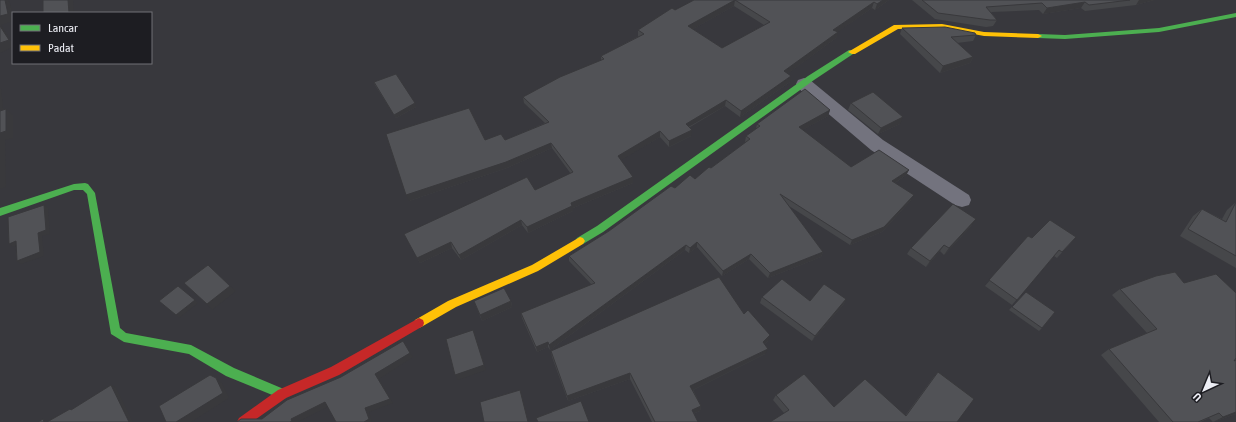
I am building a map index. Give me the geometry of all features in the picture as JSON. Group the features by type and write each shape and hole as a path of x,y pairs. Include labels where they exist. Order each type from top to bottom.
{"street":[{"path":"243,422 282,394 335,371 452,304 534,268 600,230 804,84 868,42 897,27 942,26 984,34 1065,37 1159,30 1236,15"},
{"path":"804,84 877,145 962,200"},
{"path":"0,212 74,187 85,186 91,193 115,331 124,337 191,350 230,372 282,394"}],"building":[{"path":"0,0 5,0 8,14 0,16"},
{"path":"43,0 68,0 69,12 43,12"},
{"path":"694,0 735,0 883,0 877,4 874,2 833,30 838,32 784,71 791,76 741,111 726,100 686,124 692,130 669,141 660,131 618,156 633,177 571,203 572,206 527,227 521,220 459,255 451,242 417,258 404,234 527,177 535,190 573,172 551,143 506,162 406,195 386,134 469,108 485,140 501,134 505,140 549,122 523,97 560,77 604,59 601,56 644,34 638,30 672,8 675,10","holes":["735,0 770,22 722,48 688,26"]},
{"path":"922,0 1130,0 1089,5 1085,2 1047,8 1042,3 986,7 997,20 990,20 938,13"},
{"path":"0,26 9,40 0,43"},
{"path":"945,27 975,33 976,35 951,37 973,57 943,66 902,28"},
{"path":"396,74 415,103 394,115 374,82"},
{"path":"805,89 830,110 799,127 851,167 879,150 909,170 892,181 914,195 884,227 852,240 780,194 823,252 770,273 751,254 723,271 697,242 690,248 686,245 549,345 548,342 536,347 521,313 595,283 569,256 609,231 671,186 675,188 690,175 695,179 709,167 711,168 750,139 746,136 760,126 757,124"},
{"path":"873,92 903,117 881,128 851,103"},
{"path":"6,109 6,131 0,133 0,111"},
{"path":"1236,202 1236,256 1188,229 1202,209 1226,222"},
{"path":"953,204 976,219 949,248 944,245 930,261 911,248"},
{"path":"44,205 46,230 38,233 40,252 17,261 16,241 9,244 8,217"},
{"path":"1050,220 1076,237 1062,252 1059,250 1017,300 989,280 1028,236 1032,238"},
{"path":"208,265 230,286 207,304 184,283"},
{"path":"1175,272 1184,283 1216,274 1236,293 1236,358 1234,361 1236,360 1236,412 1223,417 1219,413 1198,422 1173,422 1109,349 1157,329 1120,289 1156,276"},
{"path":"719,277 744,314 748,310 770,335 763,342 768,349 690,386 701,406 692,410 698,422 655,422 630,373 567,396 551,351"},
{"path":"782,279 810,301 824,284 846,299 815,336 762,297"},
{"path":"178,286 195,300 176,315 159,301"},
{"path":"504,288 511,301 480,315 474,301"},
{"path":"1026,292 1055,312 1042,328 1012,307"},
{"path":"473,330 484,365 455,375 446,339"},
{"path":"403,341 410,353 375,374 390,399 365,408 369,419 364,422 336,422 325,402 291,419 292,421 290,422 237,422 241,419 262,419 287,400 341,377"},
{"path":"938,372 974,399 957,422 770,422 789,410 776,395 804,374 834,407 865,379 906,416"},
{"path":"210,375 216,378 223,393 176,422 166,422 159,406"},
{"path":"111,385 129,422 47,422 70,409 71,410"},
{"path":"520,390 528,422 484,422 480,402"},
{"path":"581,401 589,422 538,422 536,418"}],"traffic: fast":[{"path":"1038,36 1065,37 1159,30 1236,15"},
{"path":"580,241 600,229 811,78 852,52"},
{"path":"0,212 74,187 85,186 91,193 115,331 124,337 191,350 230,372 282,394"}],"traffic: slow":[{"path":"852,52 897,27 942,26 984,34 1038,36"},
{"path":"419,323 452,304 535,268 580,241"}],"traffic: jam":[{"path":"243,422 282,394 335,371 419,323"}]}
